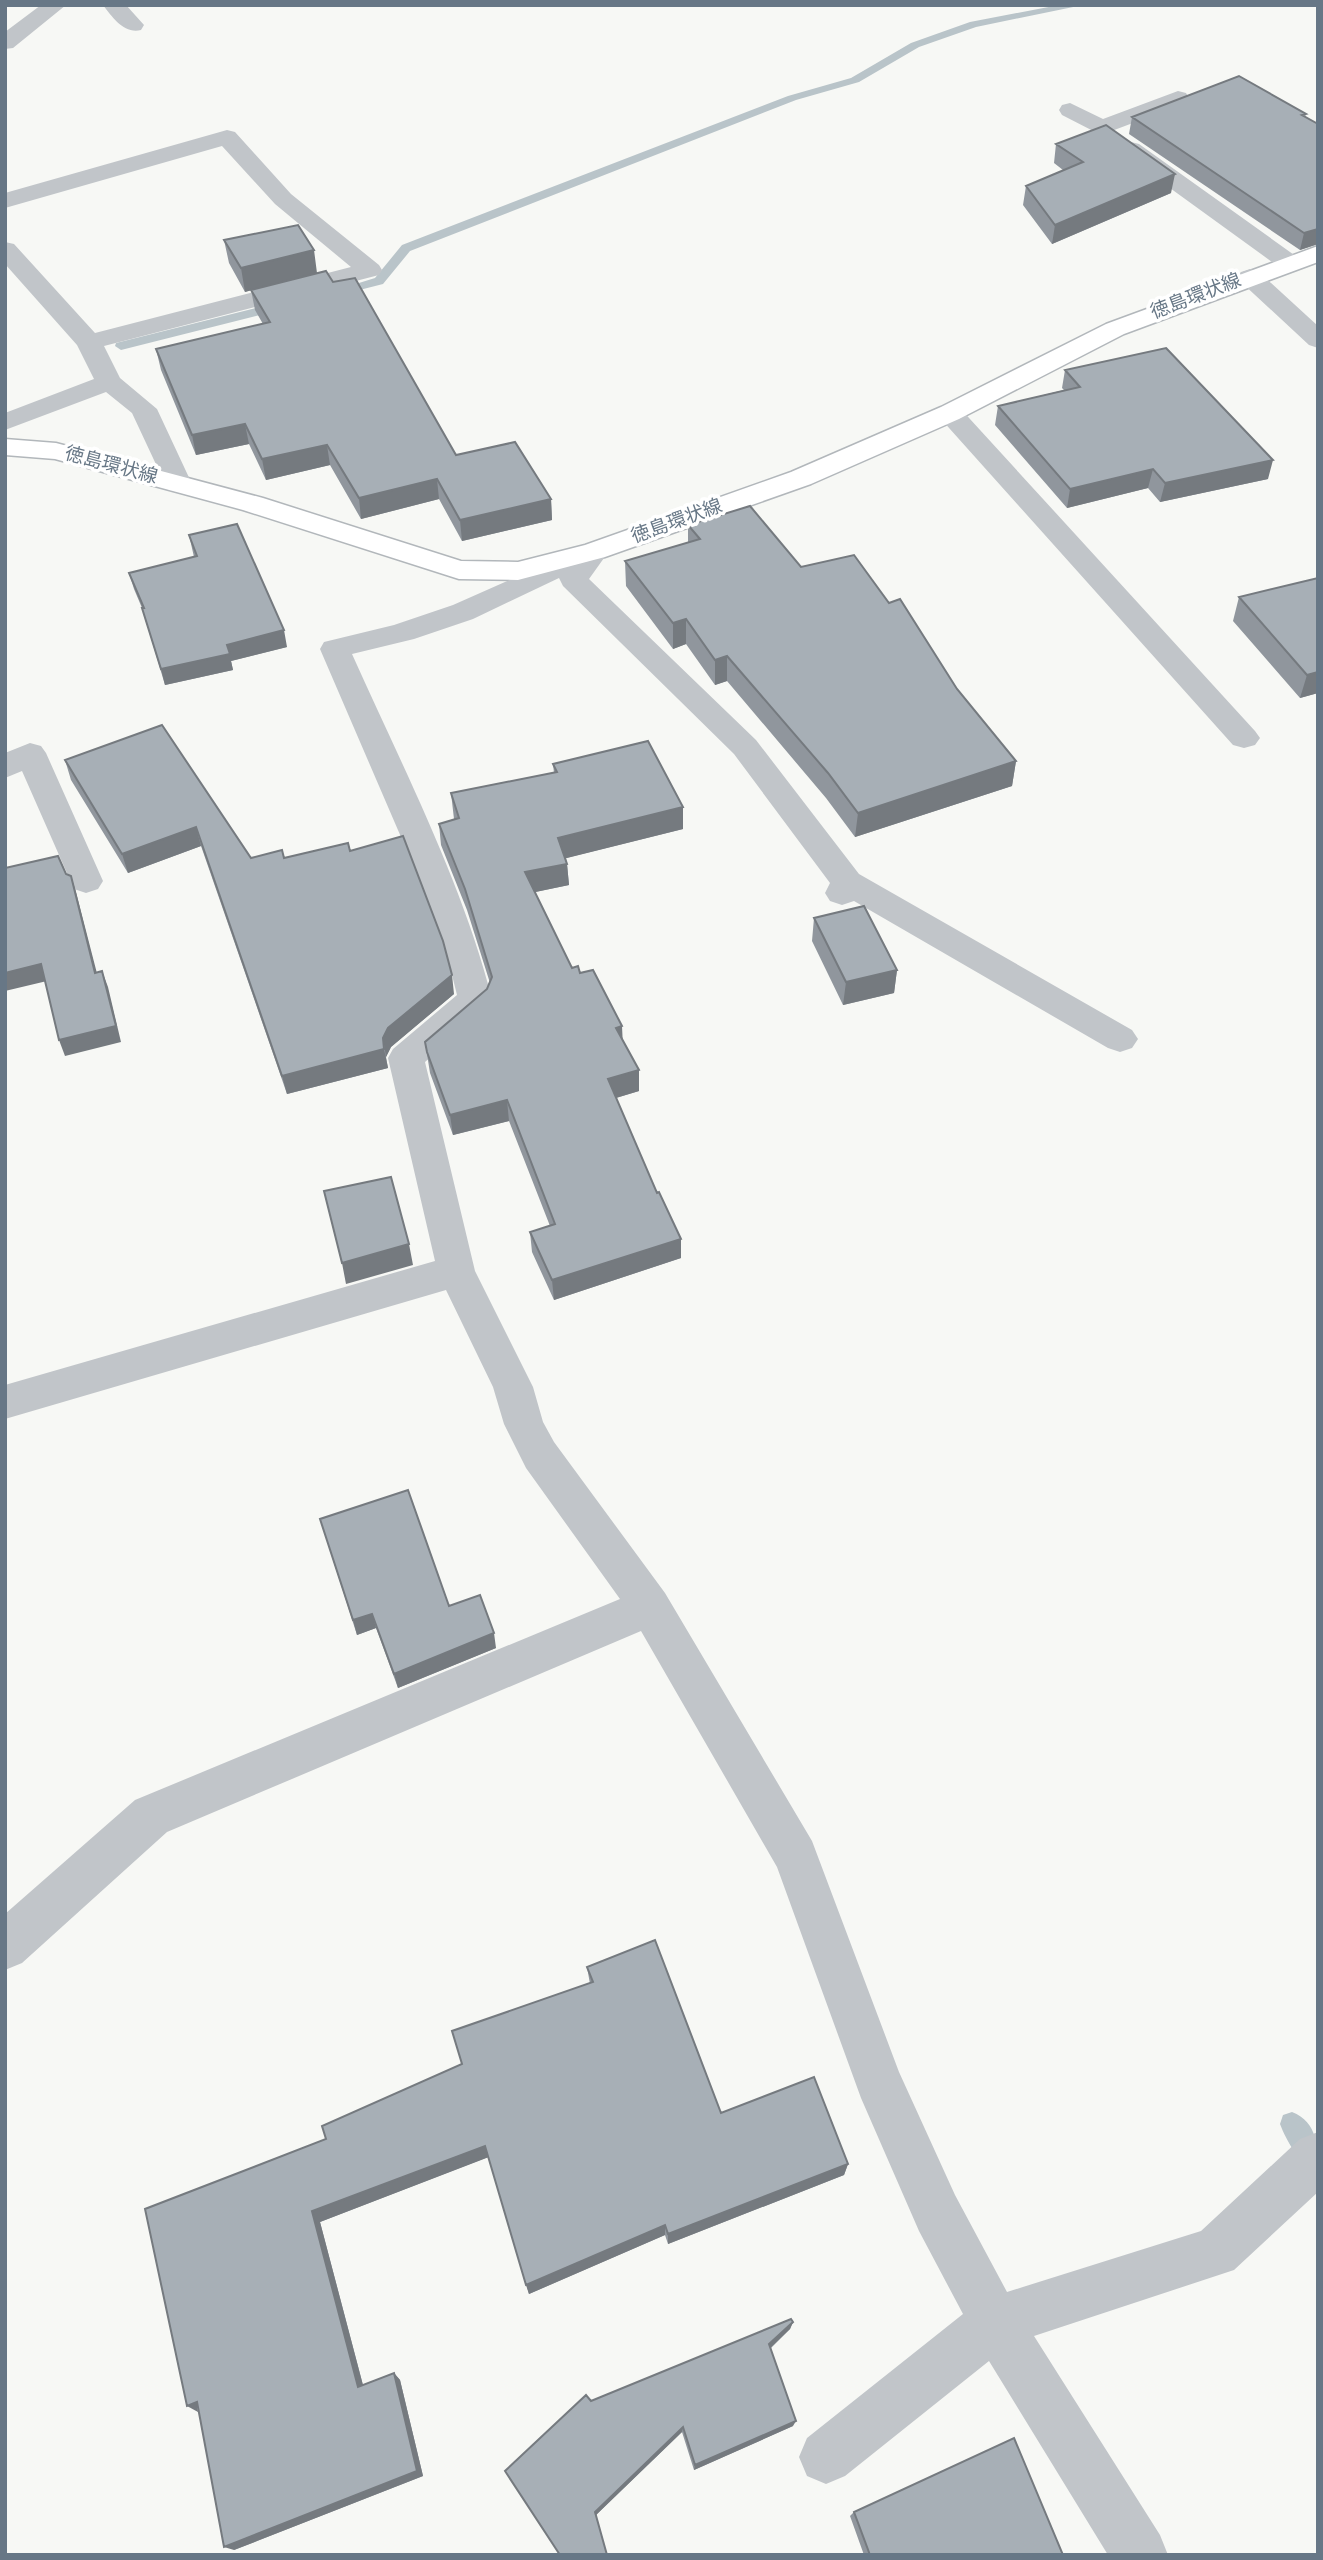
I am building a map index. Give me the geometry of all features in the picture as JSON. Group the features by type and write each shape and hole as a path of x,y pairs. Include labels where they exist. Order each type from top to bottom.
{"main road":[{"name":"徳島環状線","path":"5,447 56,451 253,504 459,570 518,571 595,551 801,478 950,412 1115,329 1250,276 1318,253"}],"street":[{"path":"5,43 55,5"},
{"path":"114,5 133,25"},
{"path":"1101,128 1178,98"},
{"path":"1070,110 1101,128 1288,262"},
{"path":"5,201 227,137 283,199 370,270 89,342"},
{"path":"5,249 89,342 109,382 144,410 178,484"},
{"path":"1250,276 1318,340"},
{"path":"5,422 109,382"},
{"path":"950,412 1244,738"},
{"path":"595,551 573,580 745,747 844,887 1120,1039"},
{"path":"595,551 463,612 403,632 335,649 420,844 481,994 406,1058 456,1270 513,1387 524,1424 540,1455 650,1607 796,1857 878,2081 937,2213 995,2322 1140,2555"},
{"path":"17,760 86,881"},
{"path":"5,1402 456,1270"},
{"path":"5,1946 151,1816 650,1607"},
{"path":"826,2457 995,2322 1216,2252 1312,2162"}],"building":[{"path":"1239,76 1306,114 1302,115 1318,124 1318,229 1304,233 1132,117"},
{"path":"1106,125 1175,174 1055,225 1026,186 1083,162 1056,144"},
{"path":"298,225 314,250 241,268 224,240"},
{"path":"326,271 333,282 355,278 456,455 515,442 551,499 460,520 437,479 359,498 327,445 262,459 245,424 192,435 156,349 270,322 251,290"},
{"path":"1166,348 1273,460 1165,483 1153,469 1070,489 998,406 1080,387 1065,370"},
{"path":"750,506 801,567 854,555 889,603 900,599 957,689 1016,761 858,813 828,773 727,656 715,660 686,619 673,623 625,561 700,539 688,525"},
{"path":"237,524 284,630 227,645 230,654 161,669 144,608 129,573 197,556 189,535"},
{"path":"1318,578 1318,672 1307,675 1239,597"},
{"path":"162,725 251,858 282,850 284,858 348,843 350,851 403,836 443,941 452,975 388,1028 383,1038 384,1049 282,1076 196,827 122,854 65,760"},
{"path":"648,741 683,807 558,838 567,864 525,872 572,968 578,966 580,973 593,970 622,1026 616,1028 639,1070 608,1079 657,1193 659,1192 681,1239 552,1280 530,1232 555,1224 507,1100 450,1115 427,1052 425,1042 487,989 492,977 465,889 439,824 459,818 451,793 557,772 553,764"},
{"path":"58,856 66,874 71,876 95,973 102,971 116,1026 59,1040 41,964 5,973 5,868"},
{"path":"864,906 897,970 846,982 814,918"},
{"path":"391,1177 409,1244 342,1263 324,1191"},
{"path":"408,1490 449,1606 480,1595 494,1633 394,1674 372,1614 353,1620 320,1519"},
{"path":"655,1940 721,2113 814,2077 848,2164 668,2234 665,2225 526,2285 485,2146 312,2211 358,2387 394,2373 417,2471 224,2547 197,2402 187,2406 145,2209 326,2139 322,2126 462,2064 452,2031 593,1982 587,1967"},
{"path":"791,2319 793,2322 769,2344 796,2421 695,2465 683,2427 595,2512 607,2555 560,2555 505,2471 586,2395 591,2401"},
{"path":"1014,2438 1063,2555 870,2555 854,2512"}],"waterway":[{"path":"336,292 379,281 406,248 792,98 855,80 915,45 974,24 1078,5"},
{"path":"121,346 280,306"},
{"path":"1292,2124 1317,2160"}]}
